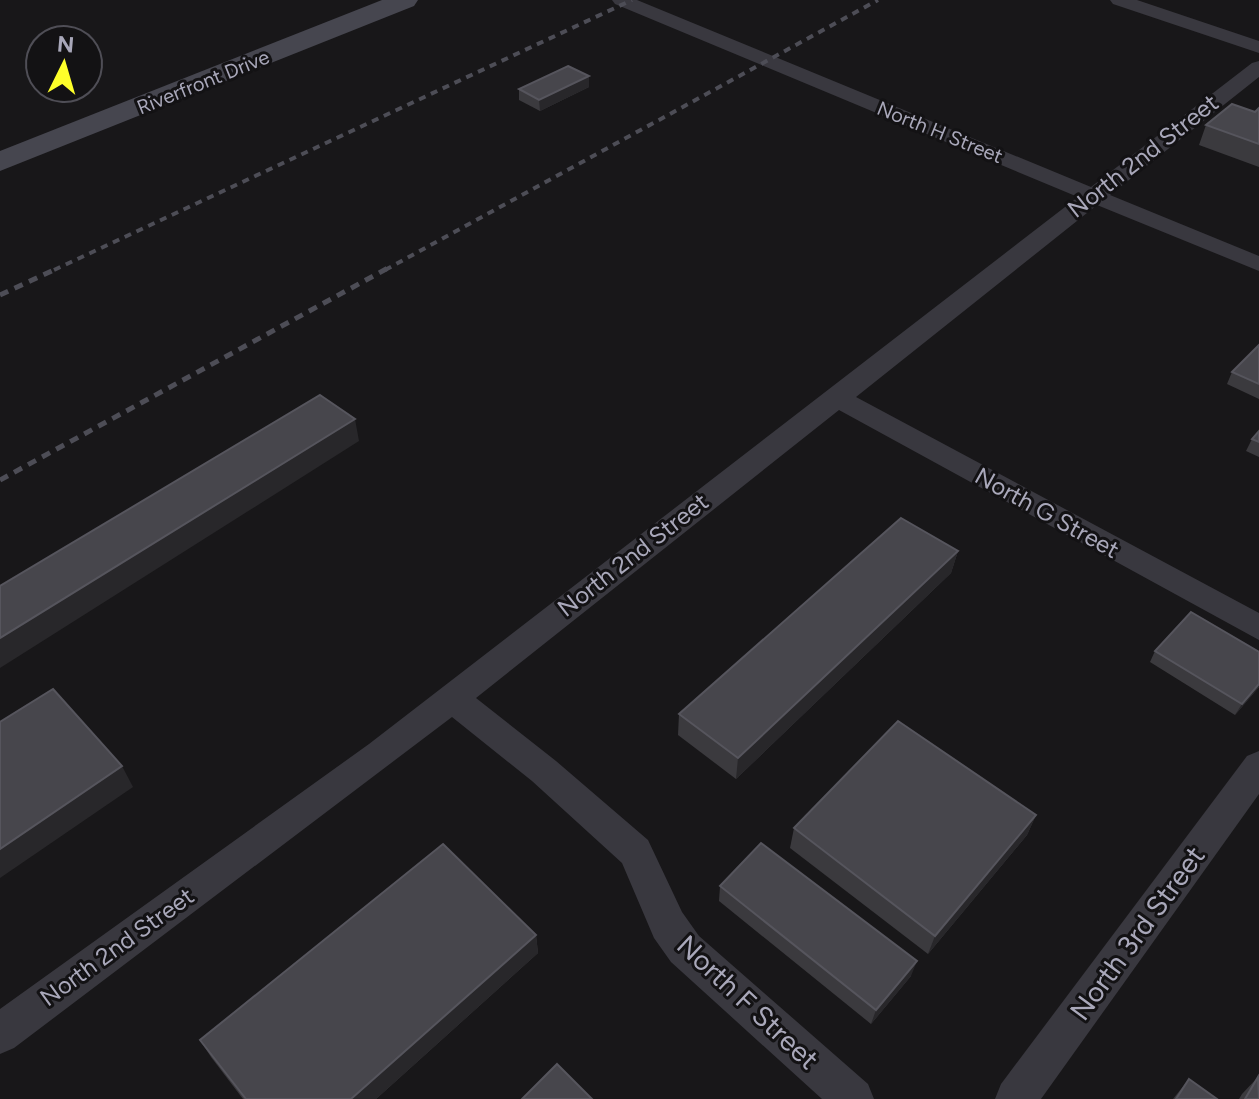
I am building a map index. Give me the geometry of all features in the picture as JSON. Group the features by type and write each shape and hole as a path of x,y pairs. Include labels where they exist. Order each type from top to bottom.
{"street":[{"name":"Riverfront Drive","path":"0,162 405,0"},
{"name":"North H Street","path":"621,0 1259,264"},
{"path":"652,12 676,0"},
{"path":"1119,0 1259,47"},
{"name":"North 2nd Street","path":"0,1034 381,754 1259,67"},
{"name":"North G Street","path":"835,397 1259,628"},
{"name":"North F Street","path":"452,698 544,771 635,852 668,925 685,949 853,1099"},
{"name":"North 3rd Street","path":"1016,1099 1259,766"}],"building":[{"path":"568,66 589,76 539,100 519,89"},
{"path":"1232,104 1255,112 1259,108 1259,144 1206,125"},
{"path":"1259,345 1259,384 1232,372"},
{"path":"320,395 355,419 0,638 0,586"},
{"path":"901,518 958,551 738,758 679,714"},
{"path":"1191,612 1259,652 1259,684 1242,704 1155,651"},
{"path":"53,689 122,766 0,849 0,722"},
{"path":"898,721 1036,815 935,936 794,828"},
{"path":"761,843 917,961 876,1010 720,886"},
{"path":"443,844 536,935 351,1099 246,1099 200,1040"},
{"path":"557,1064 592,1099 522,1099"},
{"path":"1258,1077 1259,1099 1245,1099"},
{"path":"1189,1079 1217,1099 1176,1099"}],"railway":[{"path":"54,270 632,0"},
{"path":"385,270 878,0"},
{"path":"0,295 58,268"},
{"path":"0,480 388,268"}]}
